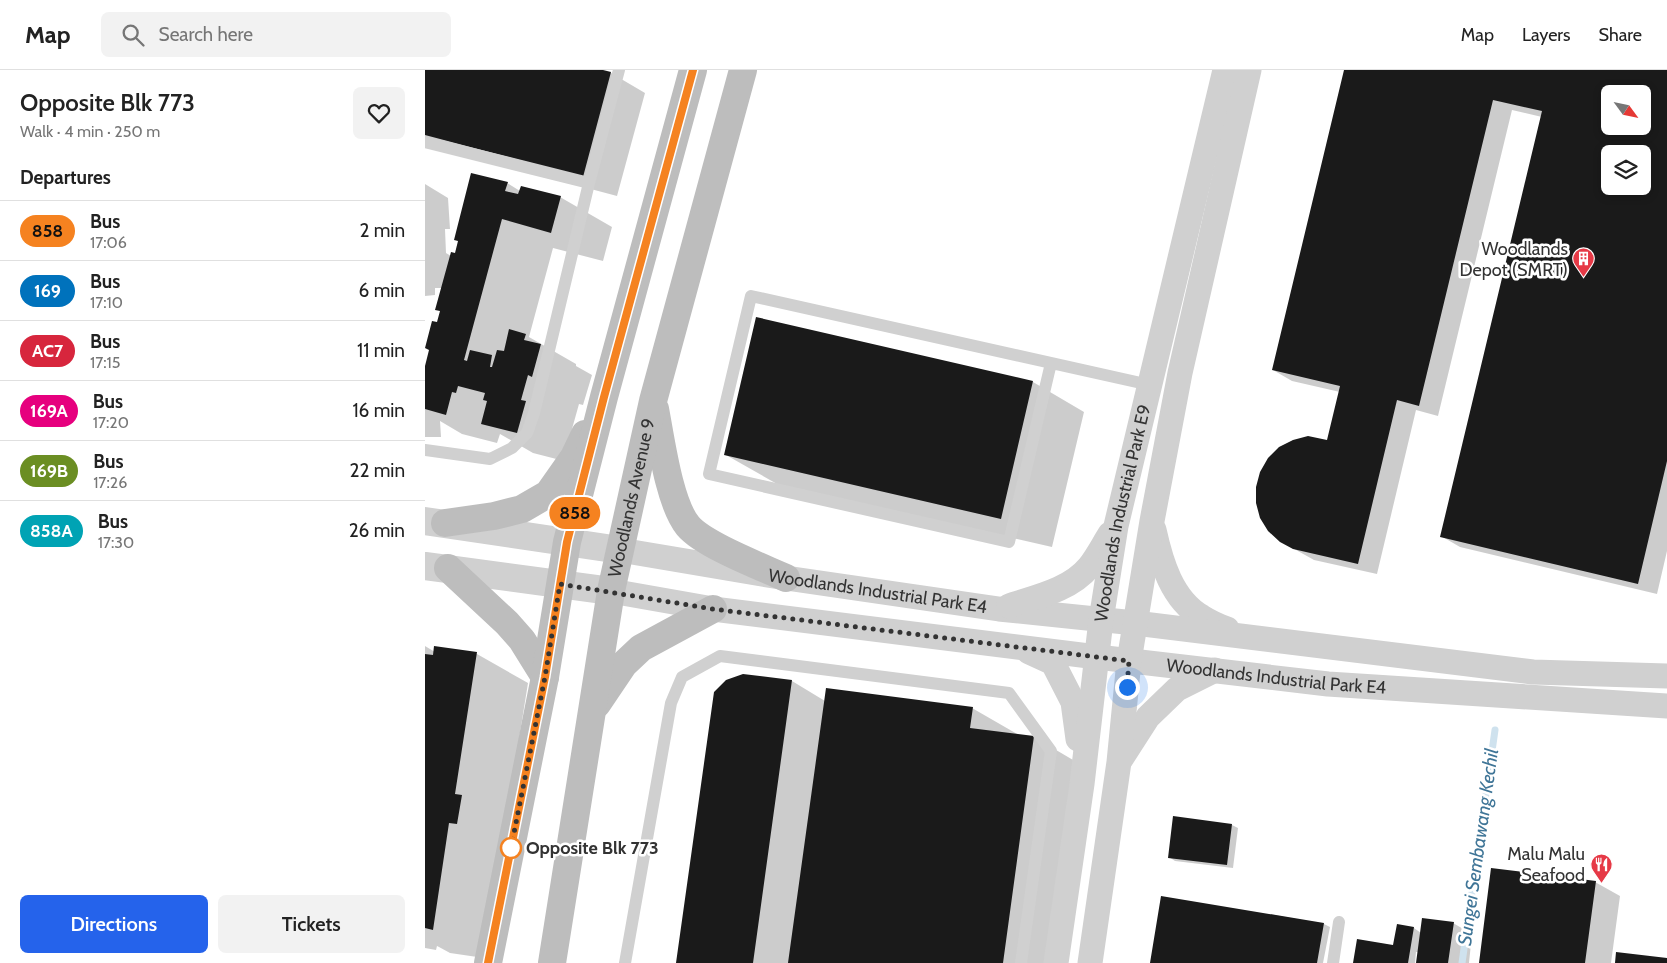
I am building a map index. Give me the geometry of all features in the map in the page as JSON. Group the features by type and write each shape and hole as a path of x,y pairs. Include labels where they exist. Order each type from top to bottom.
{"main road":[{"path":"488,963 545,677 567,542 604,397 693,70"},
{"name":"Woodlands Avenue 9","path":"552,963 611,591 653,401 743,70"},
{"path":"435,522 493,516 522,509 548,494 574,457 604,397"},
{"path":"653,401 675,504 689,527 712,543 786,578"},
{"path":"436,567 507,623 521,640 545,677"},
{"path":"593,710 624,664 641,648 713,609"}],"street":[{"name":"Woodlands Industrial Park E9","path":"1056,963 1082,784 1101,620 1116,526 1225,70"},
{"name":"Woodlands Industrial Park E9","path":"1089,963 1119,762 1129,661 1152,521 1180,373 1249,70"},
{"path":"1178,265 1203,272"},
{"path":"1152,521 1166,573 1180,597 1201,617 1241,636"},
{"name":"Woodlands Industrial Park E4","path":"435,522 786,578 999,609 1135,623 1533,672 1667,676"},
{"path":"999,609 1055,591 1082,574 1089,567 1116,526"},
{"name":"Woodlands Industrial Park E4","path":"436,567 611,591 713,609 1329,684 1667,706"},
{"path":"1018,646 1053,663 1073,702 1082,784"},
{"path":"1119,762 1148,717 1177,689 1215,670"}],"lane":[{"path":"425,450 490,459 512,448 527,433 534,413 589,183 619,70"},
{"path":"425,142 589,183"},
{"path":"1051,363 1009,542 709,474 751,296 1150,384"},
{"path":"625,963 671,703 682,677 720,656 1009,693 1051,751 1021,963"},
{"path":"1333,963 1339,922"}],"building":[{"path":"425,70 603,70 611,72 583,177 425,135"},
{"name":"Woodlands Depot (SMRT)","path":"1344,70 1667,70 1667,461 1638,584 1440,537 1542,111 1493,100 1419,406 1397,400 1358,564 1293,549 1280,542 1268,531 1260,518 1256,503 1256,487 1260,472 1268,458 1279,447 1293,440 1308,436 1327,440 1340,386 1272,370"},
{"path":"471,173 508,182 505,191 518,194 521,186 561,196 551,233 502,219 464,360 467,361 470,350 492,355 490,367 492,367 497,350 504,351 509,329 526,334 524,340 541,344 532,377 528,375 521,400 526,401 517,433 481,424 487,401 483,400 485,393 458,386 456,393 452,392 446,415 425,409 425,366 429,350 425,348 432,321 437,322 440,311 435,310 451,252 455,253 458,241 454,240"},
{"path":"756,317 1033,381 1001,519 724,455"},
{"path":"434,646 477,652 455,794 462,795 457,824 449,823 433,930 425,928 425,654 433,655"},
{"path":"743,674 792,680 753,963 676,963 714,692 726,680"},
{"path":"826,688 973,707 970,728 1034,736 1003,963 788,963"},
{"path":"1173,816 1232,824 1227,865 1168,858"},
{"path":"1491,868 1596,881 1585,963 1479,963"},
{"path":"1161,896 1324,923 1317,963 1150,963"},
{"path":"1422,918 1454,922 1448,963 1416,963"},
{"path":"1397,924 1414,927 1408,963 1353,963 1357,939 1393,945"},
{"path":"1616,952 1667,958 1667,963 1615,963"}],"waterway":[{"name":"Sungei Sembawang Kechil","path":"1462,963 1495,730"}],"bus line":[{"name":"858","path":"488,963 545,677 567,542 604,397 693,70"}],"place":[{"name":"Woodlands Depot (SMRT)","path":"1584,278"},
{"name":"Opposite Blk 773","path":"511,848"},
{"name":"Malu Malu Seafood","path":"1601,883"}],"route":[{"path":"511,848 545,677 560,584 713,609 1129,661 1127,687"}]}
